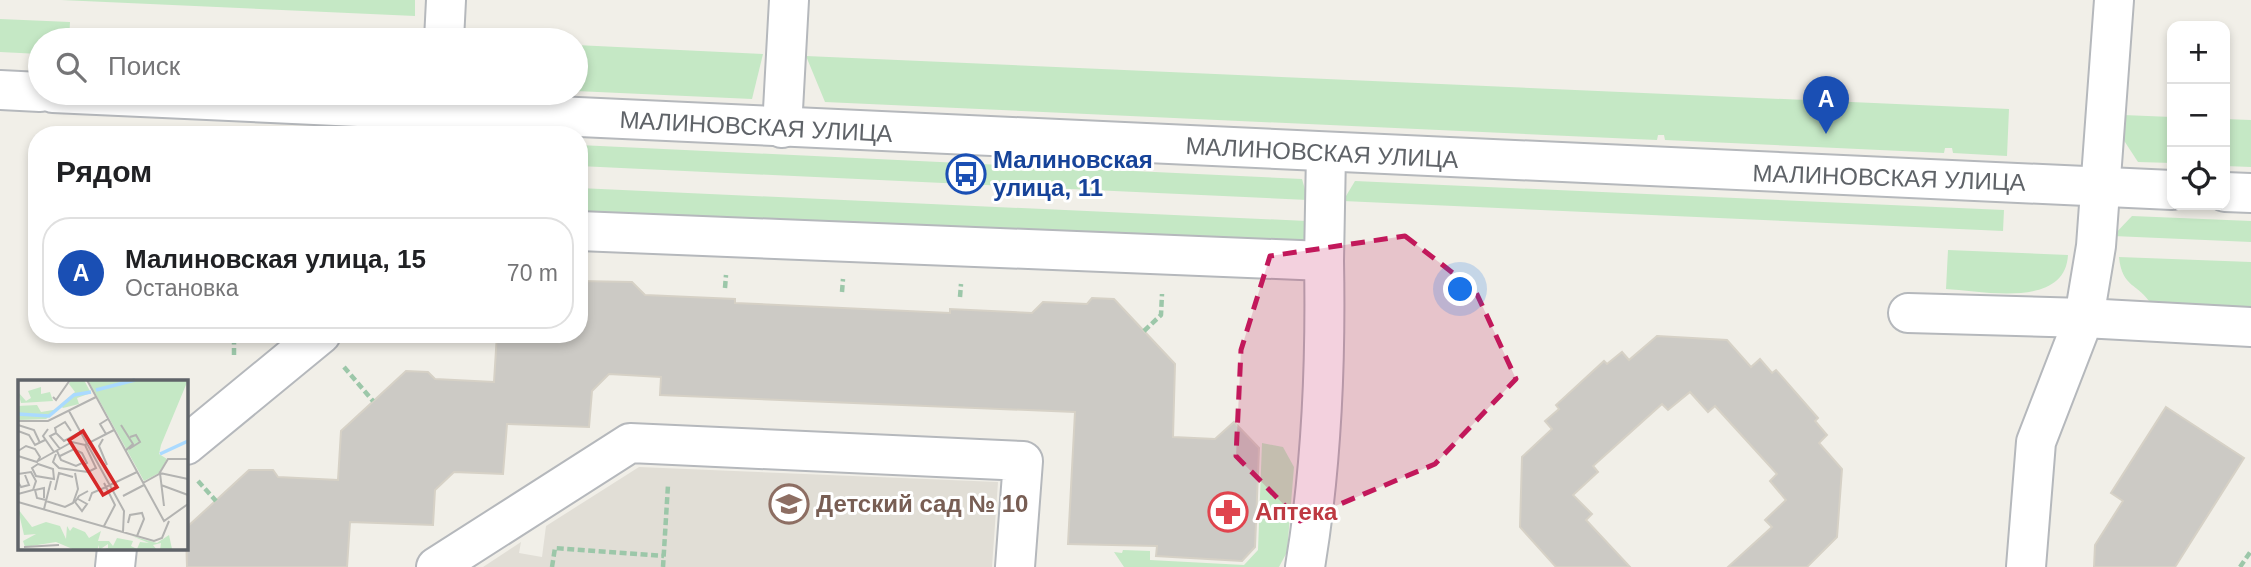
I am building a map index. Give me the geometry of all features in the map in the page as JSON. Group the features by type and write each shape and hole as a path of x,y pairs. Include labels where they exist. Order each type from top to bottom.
{"street":[{"path":"445,28 446,0"},
{"path":"782,128 789,0"},
{"path":"2026,567 2036,442 2084,318 2095,246 2114,0"},
{"path":"0,90 28,91"},
{"name":"МАЛИНОВСКАЯ УЛИЦА","path":"287,105 2167,190"},
{"path":"1305,567 1317,500 1326,366 1326,153"},
{"path":"2230,192 2251,193"},
{"path":"588,231 1324,261"},
{"path":"1908,313 2084,318 2251,327"},
{"path":"187,458 331,349"},
{"path":"436,567 630,443 1023,461 1015,567"}],"path":[{"path":"331,349 373,401"},
{"path":"187,458 216,501"},
{"path":"663,567 668,500"},
{"path":"552,567 555,548 664,556"},
{"path":"2240,567 2251,551"}],"highlighted area":[{"path":"1405,236 1475,290 1516,379 1435,464 1300,521 1236,456 1241,350 1270,256"}],"shaded area":[{"name":"Детский сад № 10","path":"639,467 998,482 992,567 483,567 521,542 519,553 542,557 546,526"}],"green space":[{"path":"61,0 415,0 415,16"},
{"path":"0,19 70,22 70,28 28,28 28,53 0,52"},
{"path":"588,46 763,54 752,99 588,92"},
{"path":"806,56 2009,109 2007,156 1953,153 1952,148 1945,148 1944,153 1665,140 1664,135 1658,135 1657,140 825,102"},
{"path":"2123,115 2167,117 2167,163 2138,162 2123,139"},
{"path":"2230,119 2251,120 2251,167 2230,166"},
{"path":"588,145 1302,179 1308,200 588,166"},
{"path":"1355,181 2004,210 2003,231 1343,201"},
{"path":"588,188 1307,221 1306,241 1258,243 588,218"},
{"path":"2132,216 2251,221 2251,242 2113,236"},
{"path":"1948,250 2068,255 2063,272 2053,283 2038,290 2000,293 1946,289"},
{"path":"2119,257 2251,262 2251,309 2152,305 2127,280"},
{"path":"1262,443 1283,447 1294,467 1287,552 1279,567 1124,567 1114,552 1150,551 1150,560 1244,565 1258,550"}],"building":[{"path":"588,281 632,282 645,295 735,299 735,303 950,313 950,309 1032,313 1043,302 1087,304 1092,298 1114,299 1175,364 1173,437 1215,439 1234,422 1259,448 1255,547 1242,561 1156,556 1157,546 1068,544 1075,412 660,395 661,377 609,374 592,391 589,427 507,424 503,474 454,472 435,490 433,525 350,522 347,567 187,567 187,527 249,470 273,470 278,477 338,480 341,431 406,371 428,372 435,379 494,382 496,343 588,343"},
{"path":"1657,336 1727,340 1751,367 1760,359 1772,373 1776,370 1818,418 1815,421 1827,435 1819,443 1842,469 1837,537 1807,567 1728,567 1772,527 1765,520 1786,500 1770,481 1777,474 1715,406 1708,412 1690,392 1668,410 1662,404 1593,466 1598,472 1573,495 1592,514 1586,520 1630,567 1556,567 1520,527 1522,457 1552,429 1545,421 1559,409 1556,405 1604,361 1607,364 1622,352 1629,360"},
{"path":"2166,407 2244,458 2175,567 2094,567 2095,545 2123,501 2111,493"}],"place":[{"name":"Малиновская улица, 15","path":"1826,134"},
{"name":"Малиновская улица, 11","path":"966,174"},
{"name":"Детский сад № 10","path":"789,504"},
{"name":"Аптека","path":"1228,512"}]}
